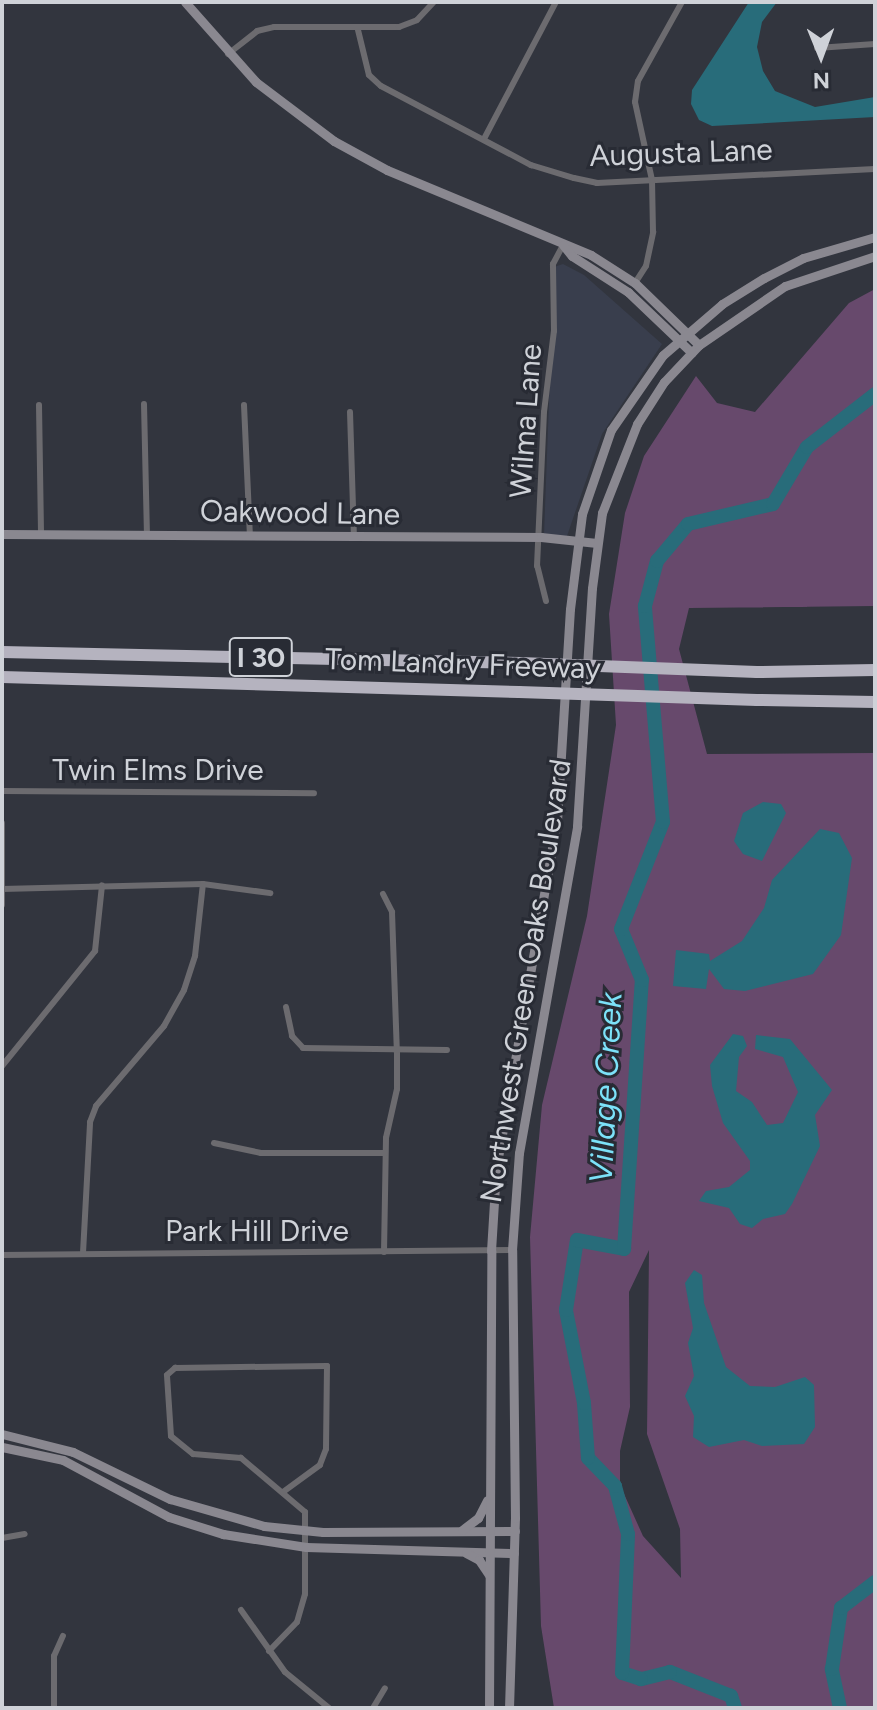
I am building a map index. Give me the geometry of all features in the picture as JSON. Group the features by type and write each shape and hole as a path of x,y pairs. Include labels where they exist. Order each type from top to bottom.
{"highway":[{"name":"Tom Landry Freeway","path":"2,652 520,663 757,672 875,670"},
{"name":"Tom Landry Freeway","path":"2,677 875,702"}],"main road":[{"path":"185,2 228,54 292,112 334,141 387,170 591,255 635,283 684,337 692,353"},
{"name":"Northwest Green Oaks Boulevard","path":"489,1708 491,1251 505,1103 557,821 576,539 611,430 684,337 764,278 803,258 875,237"},
{"path":"563,245 572,256 628,292 684,337 699,345"},
{"name":"Northwest Green Oaks Boulevard","path":"509,1708 515,1531 512,1250 529,1075 577,826 597,543 602,513 637,424 664,382 699,345 785,286 875,256"},
{"name":"Oakwood Lane","path":"2,534 541,537 597,543"},
{"path":"2,1434 73,1452 218,1516 305,1532 515,1531"},
{"path":"2,1447 63,1460 169,1517 223,1534 306,1547 514,1553"},
{"path":"461,1531 478,1518 490,1489"},
{"path":"459,1550 479,1560 491,1579"}],"street":[{"path":"228,54 257,31 274,27 358,30 407,24 434,2"},
{"path":"485,137 556,2"},
{"path":"635,283 651,250 652,180 635,102 638,81 682,2"},
{"name":"Augusta Lane","path":"358,30 369,75 381,86 485,137 531,165 574,178 597,183 875,169"},
{"path":"817,48 875,44"},
{"name":"Wilma Lane","path":"546,601 537,566 541,537 553,264 563,245"},
{"path":"144,404 147,535"},
{"path":"39,405 41,536"},
{"path":"244,405 250,535"},
{"path":"350,412 354,537"},
{"name":"Twin Elms Drive","path":"2,791 314,793"},
{"path":"2,823 2,905"},
{"path":"4,889 203,884 270,893"},
{"path":"83,1253 90,1122 96,1106 164,1026 184,990 195,956 203,884"},
{"path":"2,1066 95,951 102,885"},
{"path":"383,894 392,912 397,1053 385,1153 384,1252"},
{"path":"286,1007 292,1036 303,1048 397,1053 447,1050"},
{"path":"214,1143 261,1153 385,1153"},
{"name":"Park Hill Drive","path":"2,1255 512,1250"},
{"path":"269,1651 297,1622 305,1594 305,1512 241,1458 193,1454 171,1436 167,1375 175,1368 327,1366 326,1449 320,1465 283,1492"},
{"path":"2,1538 25,1534"},
{"path":"241,1610 269,1651 298,1685 329,1708"},
{"path":"54,1708 54,1656 63,1636"},
{"path":"373,1708 385,1688"}],"shaded area":[{"path":"563,264 584,275 662,344 602,434 567,536 544,535 554,267"},
{"path":"875,289 875,606 689,608 679,649 707,754 875,753 875,1708 554,1708 541,1626 530,1237 542,1105 587,916 616,725 609,614 625,513 644,456 696,376 717,403 755,412 849,303","holes":["649,1250 647,1434 680,1529 681,1578 643,1536 620,1485 620,1451 630,1407 629,1292"]}],"water":[{"path":"749,2 777,2 762,22 757,47 763,71 775,91 815,107 875,97 875,117 712,126 699,120 691,104 692,90"},
{"path":"763,802 781,804 786,813 762,861 743,854 734,841 743,813"},
{"path":"820,829 839,833 852,858 841,935 813,974 745,991 724,989 709,969 706,989 673,986 676,950 709,954 710,961 742,941 764,908 772,880"},
{"path":"733,1034 743,1036 747,1046 739,1057 736,1091 752,1102 767,1125 783,1123 798,1092 783,1057 755,1049 756,1035 790,1039 832,1090 815,1115 820,1146 792,1204 785,1214 763,1219 752,1228 740,1224 729,1208 699,1201 706,1191 729,1187 750,1170 750,1161 723,1123 712,1086 710,1065"},
{"path":"694,1270 702,1275 704,1303 726,1367 750,1386 775,1387 805,1377 814,1385 815,1427 804,1444 762,1446 744,1440 709,1447 693,1437 694,1416 685,1396 694,1376 688,1343 693,1328 685,1283"}],"waterway":[{"name":"Village Creek","path":"735,1708 731,1696 670,1672 641,1679 622,1673 628,1534 615,1486 588,1458 584,1403 566,1310 577,1240 624,1249 642,980 621,929 663,822 645,606 657,561 688,524 773,504 807,447 875,394"},
{"name":"Village Creek","path":"840,1708 832,1669 841,1608 875,1582"}]}
